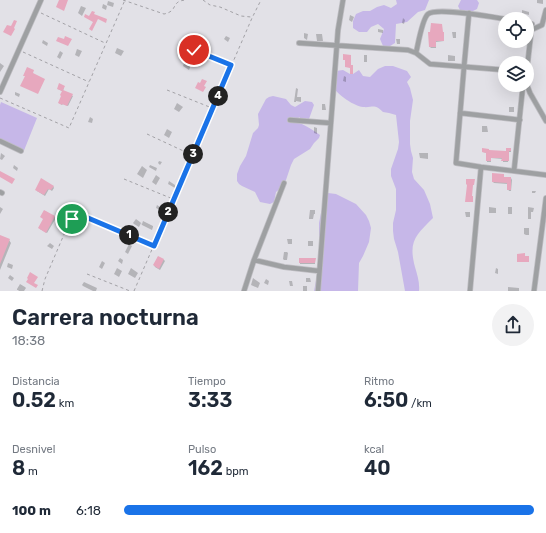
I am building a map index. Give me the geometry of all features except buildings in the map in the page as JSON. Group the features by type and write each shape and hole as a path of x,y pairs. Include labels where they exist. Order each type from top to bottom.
{"street":[{"path":"0,92 41,0"},
{"path":"318,291 336,46 343,0"},
{"path":"534,29 542,25 546,10"},
{"path":"416,53 424,21 427,15 433,12 469,13 498,18"},
{"path":"469,13 456,163 546,175"},
{"path":"299,43 408,50 416,53 430,64 498,69"},
{"path":"514,171 522,92"},
{"path":"530,92 546,121"},
{"path":"460,113 520,120"},
{"path":"290,120 330,123"},
{"path":"0,141 21,151"},
{"path":"470,291 481,167"},
{"path":"244,291 254,260 284,183"},
{"path":"534,291 546,198"},
{"path":"254,260 284,267 319,271"}],"path":[{"path":"0,98 69,128 124,0 164,14 170,13 177,2 186,0"},
{"path":"203,0 210,5 220,7 241,16 252,18"},
{"path":"134,291 231,65 261,0"},
{"path":"36,11 106,43"},
{"path":"19,50 89,82"},
{"path":"194,50 231,65"},
{"path":"167,90 213,109"},
{"path":"147,134 193,155"},
{"path":"124,179 173,200"},
{"path":"42,291 68,225 77,215 81,215 154,246"},
{"path":"87,274 130,291"}],"shaded area":[{"path":"396,0 429,0 425,10 418,12 407,22 396,24 395,43 390,46 383,46 380,39 384,29 378,24 371,27 367,32 359,32 353,28 353,21 356,14 363,11 370,11 384,5 391,8 397,4"},
{"path":"461,0 477,0 479,3 477,9 471,12 461,12 458,6"},
{"path":"385,66 393,66 407,71 411,77 407,82 413,100 410,121 410,144 413,158 412,172 414,179 424,190 430,204 433,218 418,234 413,245 412,251 419,282 419,291 405,291 398,252 394,239 393,223 396,210 396,189 391,176 391,169 399,142 396,115 383,112 375,107 363,107 351,102 336,91 332,82 332,76 336,71 343,70 353,74 359,70 363,76 370,77 378,69"},
{"path":"273,96 286,99 295,107 305,101 312,102 314,105 309,119 304,120 299,117 297,122 320,135 310,149 294,159 286,180 282,187 276,192 274,202 270,204 260,202 255,192 239,184 237,181 237,174 246,156 253,133 258,128 258,114 266,99"},
{"path":"1,102 37,118 23,153 0,142"},
{"path":"328,193 336,194 356,204 366,215 369,221 371,228 369,242 359,263 358,291 314,291 319,265 319,223 322,208"}],"route":[{"path":"72,219 74,216 81,215 154,246 231,65 194,50"}]}
